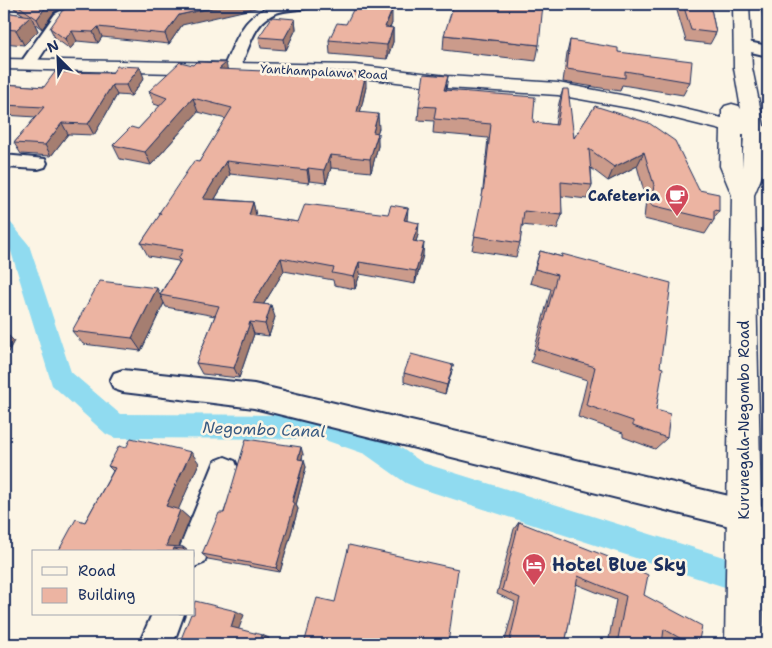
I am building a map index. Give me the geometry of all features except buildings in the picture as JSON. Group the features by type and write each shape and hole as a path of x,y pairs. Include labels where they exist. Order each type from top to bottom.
{"main road":[{"name":"Kurunegala-Negombo Road","path":"741,4 743,68 753,171 743,195 753,523 745,626"},
{"name":"Yanthampalawa Road","path":"4,64 355,71 447,82 558,89 642,104 682,116 749,124"}],"street":[{"path":"27,65 60,17 84,4"},
{"path":"231,68 249,31 261,16 273,10 306,4"},
{"path":"743,46 768,52"},
{"path":"4,161 38,163"},
{"path":"123,381 254,396 404,431 753,523"},
{"path":"194,550 225,471"},
{"path":"156,644 167,616"}],"waterway":[{"name":"Negombo Canal","path":"4,228 19,245 61,378 115,426 322,427 373,444 416,474 768,586"}],"place":[{"name":"Cafeteria","path":"677,217"},
{"name":"Hotel Blue Sky","path":"534,586"}]}
